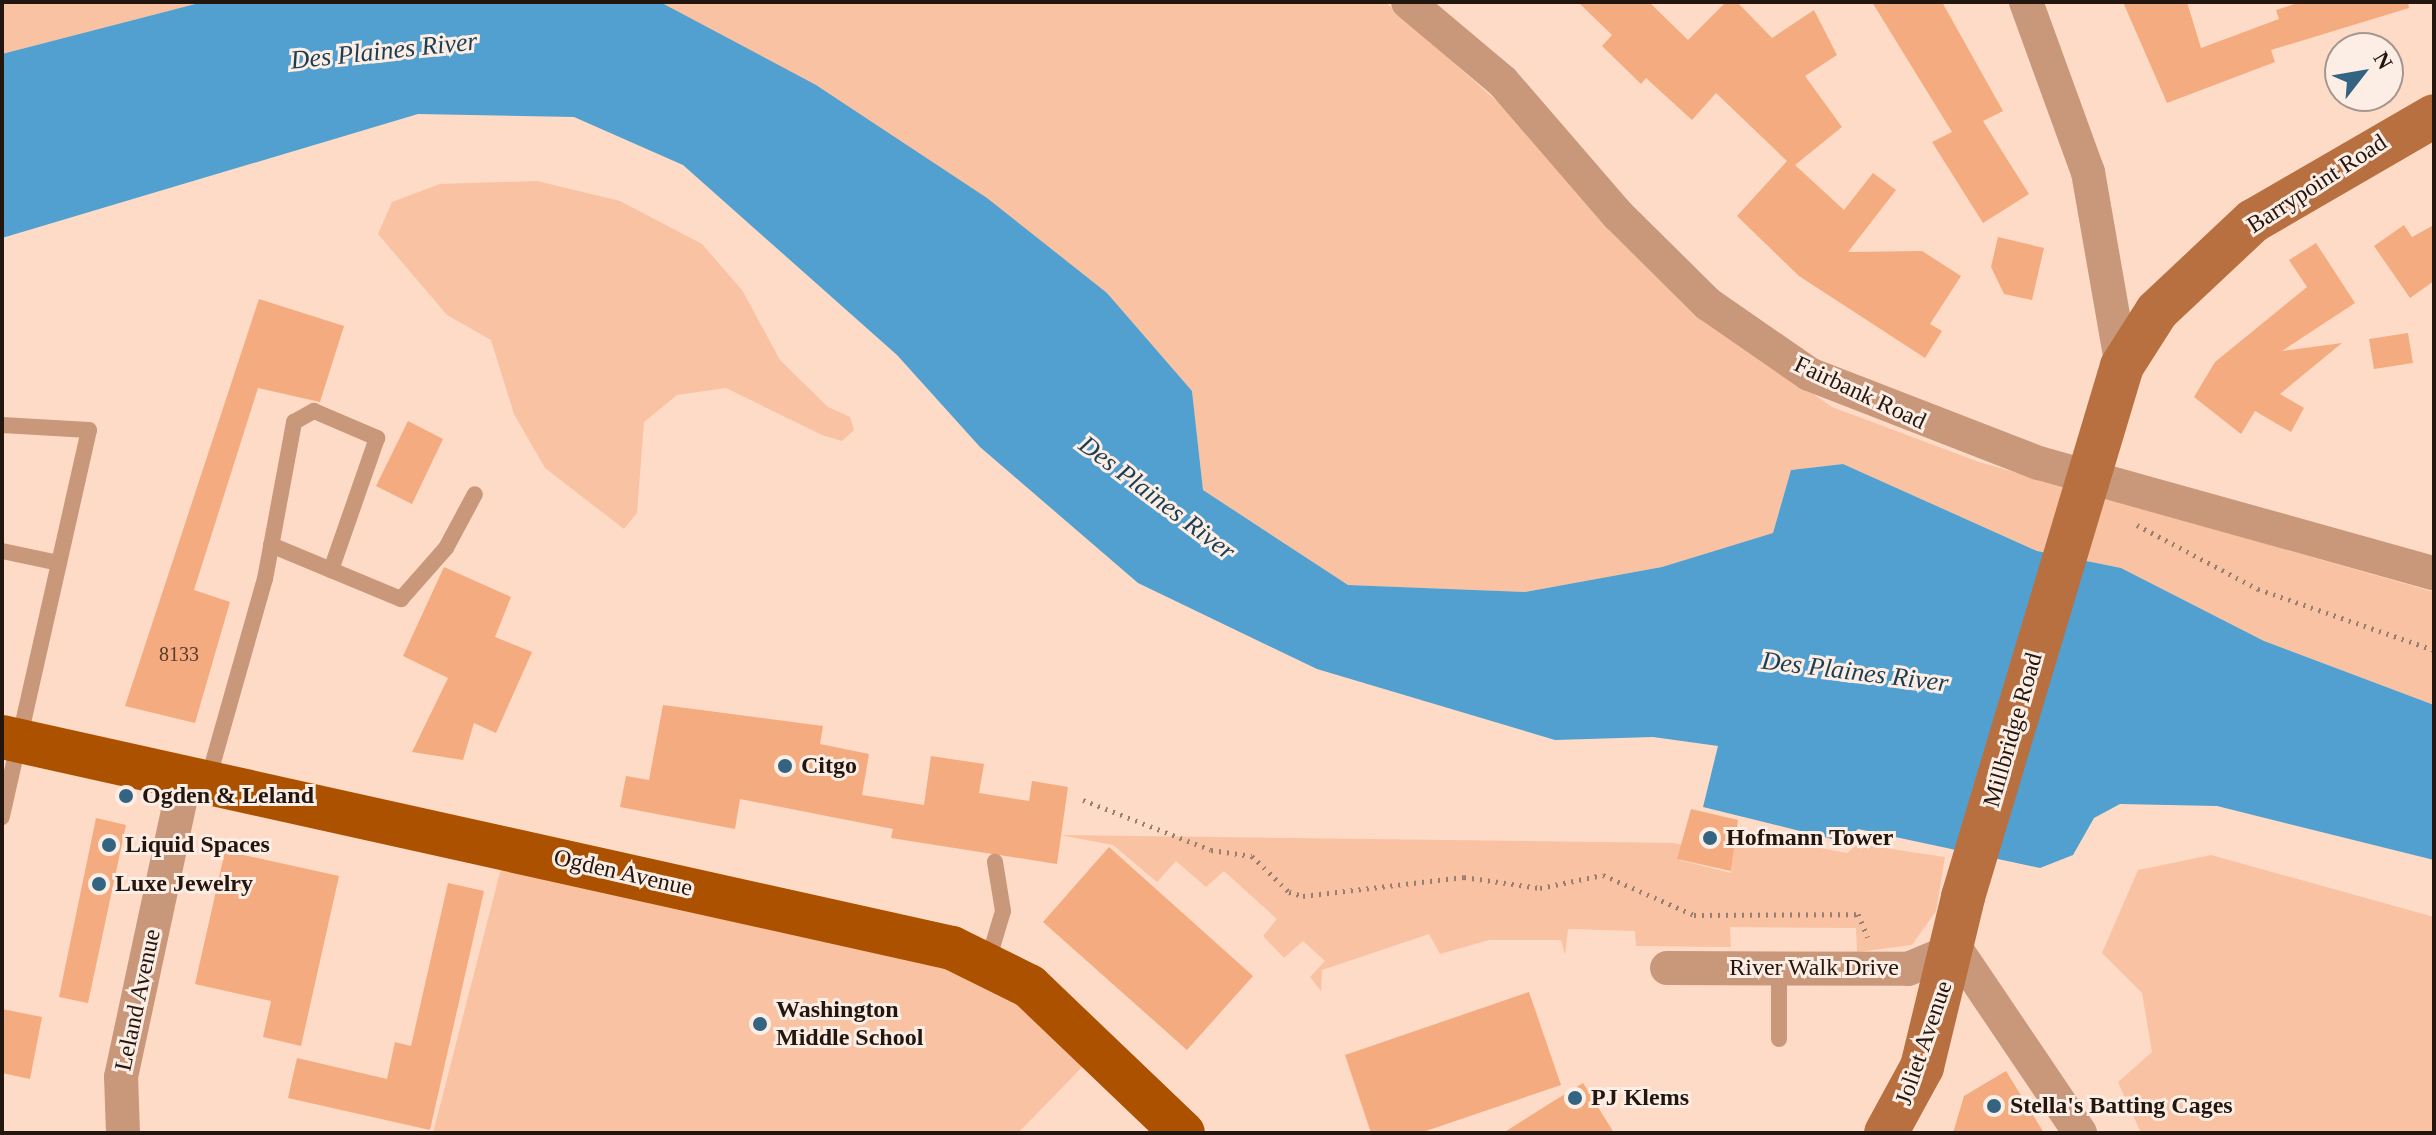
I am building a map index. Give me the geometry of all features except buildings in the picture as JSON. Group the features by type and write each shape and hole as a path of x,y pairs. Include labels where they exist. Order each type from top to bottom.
{"main road":[{"name":"Ogden Avenue","path":"10,739 197,777 988,961 1029,986 1183,1133"}],"street":[{"name":"Fairbank Road","path":"1408,2 1503,82 1661,259 1764,346 1859,398 2082,494 2434,573"},
{"path":"2026,2 2088,172 2122,366"},
{"name":"Barrypoint Road","path":"2082,494 2122,366 2157,311 2253,221 2434,116"},
{"name":"Millbridge Road","path":"1956,949 1963,897 2082,494"},
{"name":"Leland Avenue","path":"123,1133 121,1077 197,777"},
{"path":"1956,949 2080,1133"},
{"name":"River Walk Drive","path":"1667,968 1908,969 1956,949"},
{"name":"Joliet Avenue","path":"1886,1133 1922,1067 1956,949"}],"lane":[{"path":"197,777 271,545 294,422 314,411 377,438 331,570"},
{"path":"2,425 89,430 59,563 10,739 2,817"},
{"path":"271,545 401,599 446,548 475,494"},
{"path":"2,551 59,563"},
{"path":"988,961 1003,911 995,862"},
{"path":"1779,969 1779,1039"}],"path":[{"path":"2082,494 2258,589 2434,650"},
{"path":"1083,800 1211,850 1252,856 1289,892 1303,896 1464,877 1540,888 1603,875 1694,915 1858,914 1867,922 1870,969"}],"shaded area":[{"path":"2,2 203,2 2,54"},
{"path":"660,2 1385,2 1499,103 1695,312 1832,407 1979,462 2434,592 2434,705 2264,641 2121,568 2037,551 1843,464 1791,470 1773,533 1662,567 1525,592 1348,585 1203,490 1192,391 1107,293 920,154"},
{"path":"537,181 620,201 702,244 742,290 780,360 828,407 850,417 854,430 842,441 822,435 726,388 677,395 644,422 637,513 624,529 545,468 514,414 491,340 447,315 378,234 392,202 440,184"},
{"path":"1736,832 1847,853 1858,844 1945,857 1936,911 1912,945 1857,952 1856,928 1730,927 1731,947 1636,946 1635,931 1568,929 1565,955 1561,940 1489,940 1440,954 1429,934 1322,970 1321,991 1310,977 1325,961 1303,941 1284,958 1263,936 1277,919 1224,871 1206,887 1176,861 1157,882 1113,845 1060,835 1674,843 1683,845 1679,860 1731,873"},
{"name":"Washington Middle School","path":"505,853 955,955 1092,1057 1018,1133 433,1133"},
{"path":"2211,855 2434,917 2434,1133 2141,1133 2118,1082 2152,1052 2142,993 2102,953 2138,870"}],"water":[{"name":"Des Plaines River","path":"203,2 660,2 816,85 987,198 1107,293 1192,391 1203,490 1348,585 1525,592 1662,567 1773,533 1791,470 1843,464 2037,551 2121,568 2264,641 2434,705 2434,860 2217,806 2120,804 2094,818 2073,855 2040,868 1858,829 1844,842 1703,807 1718,746 1653,737 1555,740 1317,669 1138,583 980,447 897,355 683,165 574,117 418,114 2,238 2,54"}],"place":[{"name":"Citgo","path":"785,766"},
{"name":"Ogden & Leland","path":"126,796"},
{"name":"Hofmann Tower","path":"1710,838"},
{"name":"Liquid Spaces","path":"109,845"},
{"name":"Luxe Jewelry","path":"99,884"},
{"name":"Washington Middle School","path":"760,1024"},
{"name":"PJ Klems","path":"1575,1098"},
{"name":"Stella's Batting Cages","path":"1994,1106"}]}
